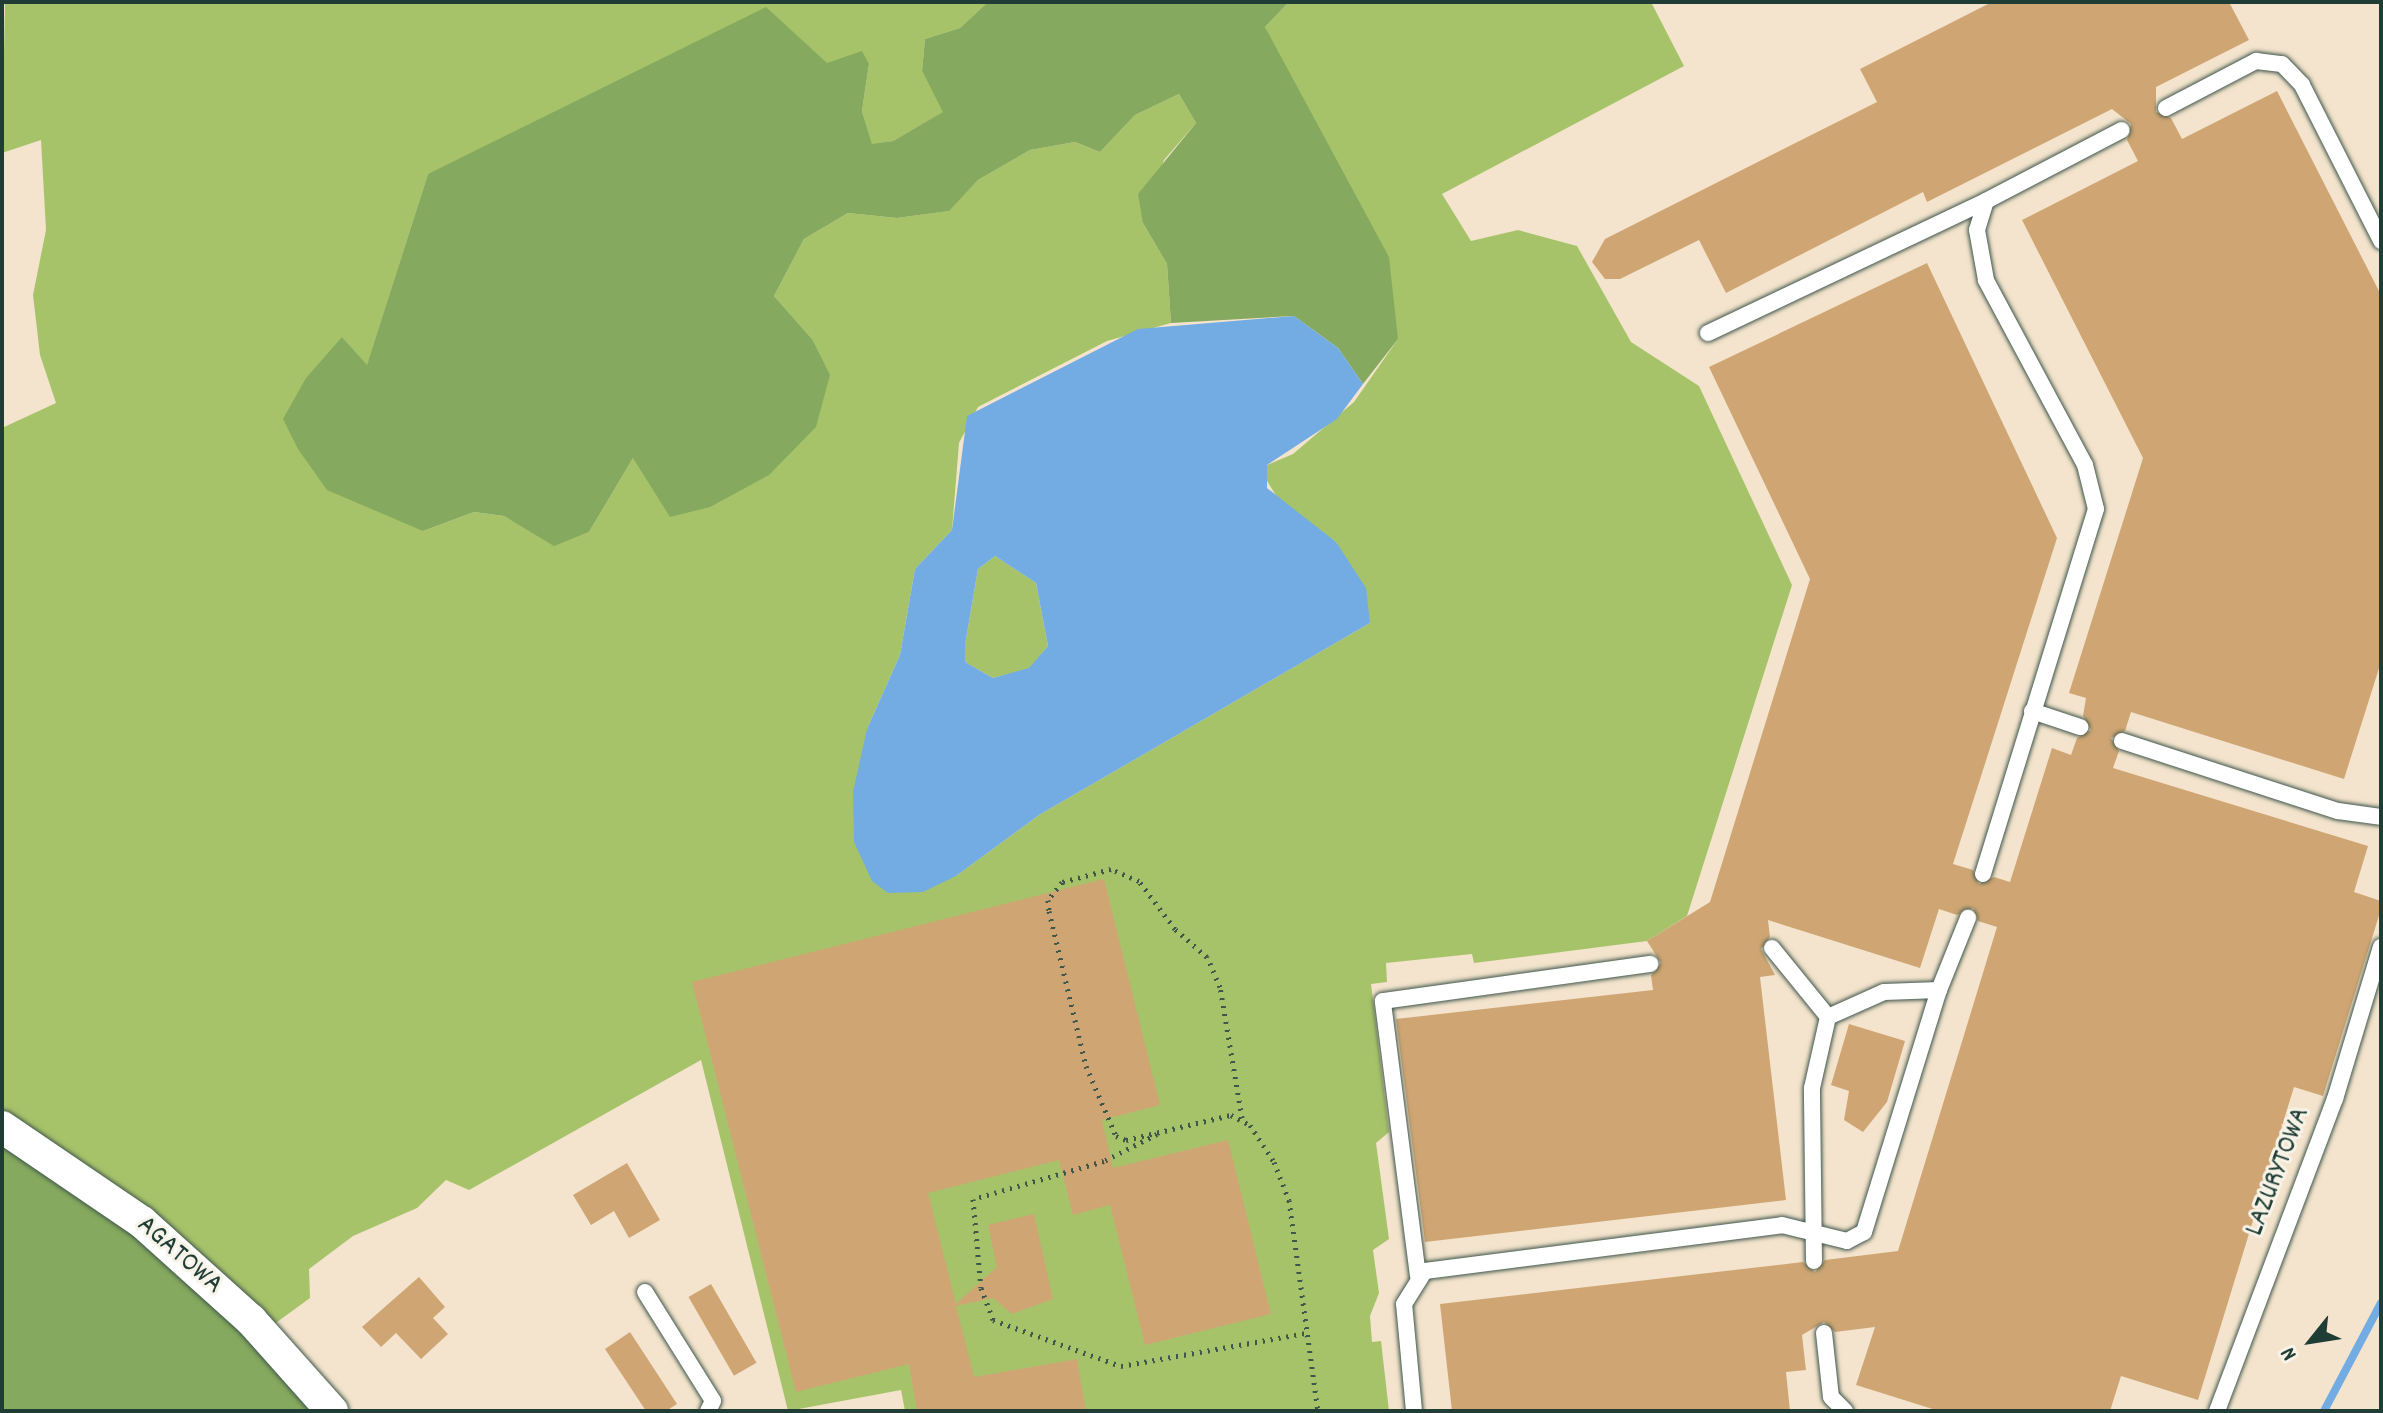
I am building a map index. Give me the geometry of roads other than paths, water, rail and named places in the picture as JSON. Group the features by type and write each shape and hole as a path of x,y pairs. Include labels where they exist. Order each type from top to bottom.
{"street":[{"name":"AGATOWA","path":"2,1127 142,1222 251,1320 332,1411"}],"lane":[{"path":"2166,108 2256,61 2282,64 2302,85 2381,241"},
{"path":"1708,333 1986,201 2122,130"},
{"path":"1983,874 2096,509 2085,465 1986,280 1977,230 1986,201"},
{"path":"2032,711 2080,727"},
{"path":"2122,741 2338,811 2381,817"},
{"path":"1418,1276 1433,1268 1782,1225 1847,1241 1864,1232 1939,990 1968,918"},
{"name":"LAZURYTOWA","path":"2217,1411 2335,1099 2381,947"},
{"path":"1772,948 1828,1017"},
{"path":"1414,1411 1404,1304 1418,1276 1383,1001 1650,964"},
{"path":"1828,1017 1884,992 1939,990"},
{"path":"1814,1261 1810,1233 1812,1088 1828,1017"},
{"path":"645,1292 713,1401 708,1411"},
{"path":"1824,1333 1831,1397 1845,1411"}],"water":[{"path":"1294,316 1338,348 1363,384 1337,419 1267,465 1267,488 1336,542 1366,588 1370,623 1039,815 956,876 923,892 888,893 872,881 854,842 853,792 867,729 900,655 915,569 952,530 967,416 1138,329","holes":["995,556 1036,583 1048,646 1029,668 993,678 965,662 978,569"]}],"waterway":[{"path":"2324,1411 2381,1303"}]}
